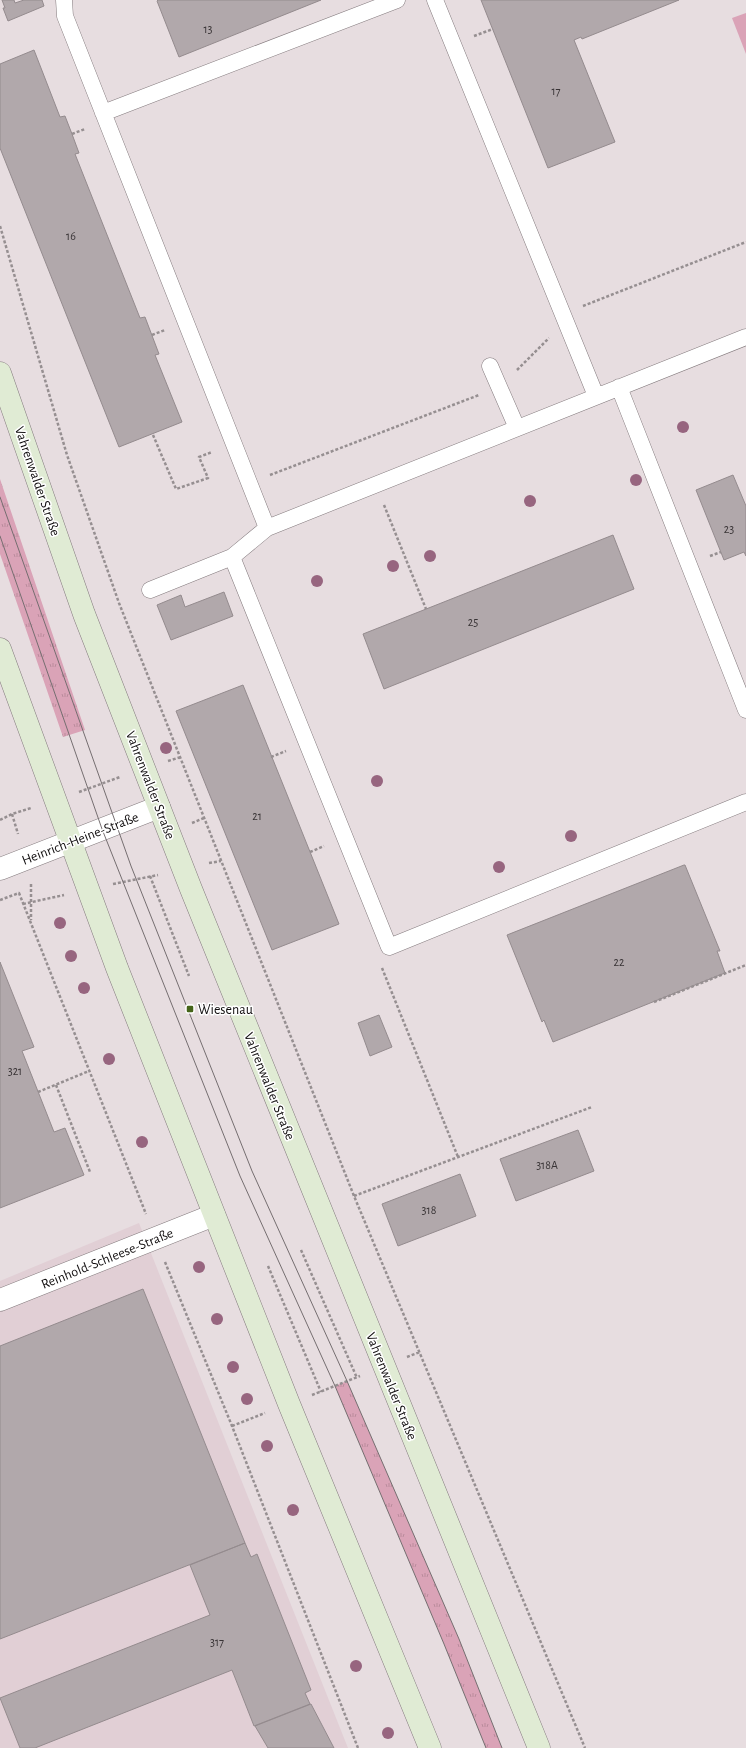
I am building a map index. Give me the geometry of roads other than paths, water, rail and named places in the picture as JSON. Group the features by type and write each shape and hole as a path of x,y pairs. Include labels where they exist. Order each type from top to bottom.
{"main road":[{"name":"Vahrenwalder Straße","path":"0,373 84,614 159,807 539,1748"},
{"path":"0,649 71,841 93,907 289,1404 430,1748"}],"street":[{"name":"Heinrich-Heine-Straße","path":"0,869 159,807"},
{"name":"Reinhold-Schleese-Straße","path":"0,1300 214,1216"}],"lane":[{"path":"64,0 65,16 267,528"},
{"path":"103,113 397,0"},
{"path":"435,0 596,396"},
{"path":"150,590 232,557 267,528 746,337"},
{"path":"490,366 517,428"},
{"path":"619,387 746,710"},
{"path":"232,557 389,947 746,802"}],"tram line":[{"path":"0,497 131,866 252,1171 347,1381 459,1639 502,1748"},
{"path":"0,536 102,829 240,1176 335,1386 444,1644 486,1748"}],"place":[{"name":"Wiesenau","path":"190,1009"}]}
